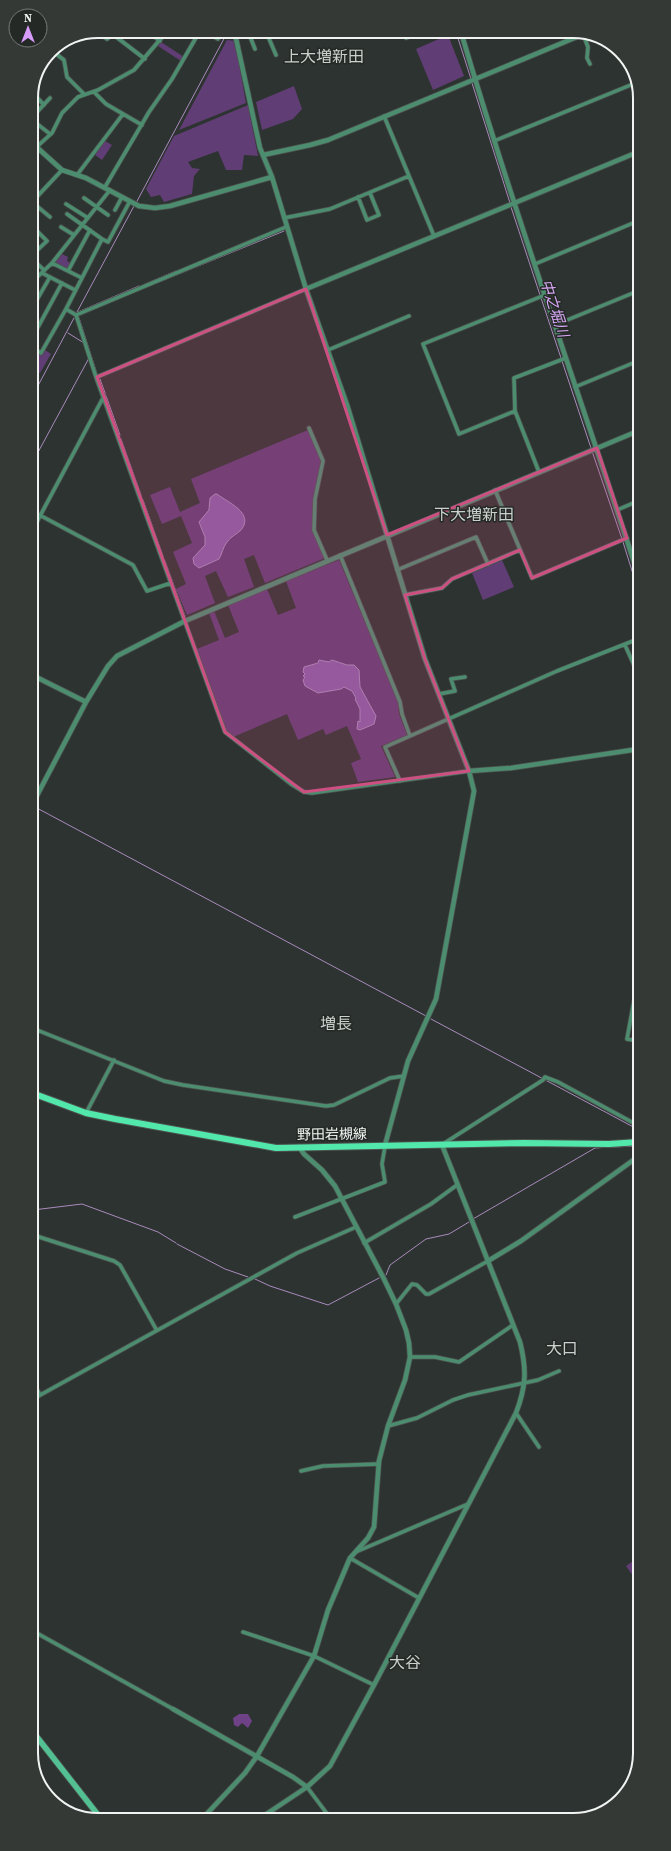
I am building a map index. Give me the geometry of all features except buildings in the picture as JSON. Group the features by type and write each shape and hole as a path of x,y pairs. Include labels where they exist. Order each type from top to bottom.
{"main road":[{"name":"野田岩槻線","path":"38,1095 86,1113 264,1146 300,1147 524,1143 601,1144 633,1142"},
{"path":"38,1738 97,1813"}],"street":[{"path":"118,38 145,59"},
{"path":"156,38 160,41"},
{"path":"38,146 50,134 62,113 78,97 94,92 129,73 145,59 162,38"},
{"path":"105,187 184,60 196,38"},
{"path":"235,38 263,155 272,177 306,289 328,350 425,659 469,771 474,792 436,999 408,1061 385,1145 382,1164 385,1182 295,1217"},
{"path":"251,38 255,49"},
{"path":"269,38 276,55"},
{"path":"463,38 514,203 575,387 597,448 617,510 624,540 633,560"},
{"path":"263,155 328,140 575,38"},
{"path":"586,39 588,46 587,58 590,64"},
{"path":"56,54 64,60 67,77 84,94"},
{"path":"494,141 631,85"},
{"path":"94,92 106,104 142,126"},
{"path":"38,98 44,105"},
{"path":"38,112 50,98"},
{"path":"77,175 123,114"},
{"path":"384,116 434,236"},
{"path":"38,124 50,134"},
{"path":"38,148 62,170 105,187 139,206 162,208 272,177"},
{"path":"97,378 306,289 633,154"},
{"path":"38,196 62,170"},
{"path":"284,218 330,209 409,176"},
{"path":"38,276 52,263 110,190"},
{"path":"358,197 367,220 379,215 370,192"},
{"path":"115,210 122,197"},
{"path":"84,198 96,208 108,215"},
{"path":"67,214 108,242 130,201"},
{"path":"66,204 88,218"},
{"path":"38,207 50,217"},
{"path":"535,264 633,223"},
{"path":"61,227 74,235"},
{"path":"76,315 286,227"},
{"path":"68,271 90,230"},
{"path":"38,232 47,241 38,250"},
{"path":"38,351 41,353 66,309 102,239"},
{"path":"52,263 82,278"},
{"path":"38,265 50,278 75,290"},
{"path":"38,298 50,278"},
{"path":"38,329 62,283"},
{"path":"555,325 633,293"},
{"path":"515,411 459,434 423,344 545,295"},
{"path":"66,309 76,315 97,378 225,732 286,780 304,792 312,793 469,771 511,768 633,750"},
{"path":"328,350 409,316"},
{"path":"539,472 515,411 514,378 566,358"},
{"path":"575,387 633,363"},
{"path":"38,519 104,396"},
{"path":"309,428 323,461 315,499 314,530 327,560"},
{"path":"38,794 86,702 108,666 117,656 185,620 633,433"},
{"path":"495,490 532,578 624,540"},
{"path":"617,510 633,503"},
{"path":"40,515 133,565 147,591 171,583"},
{"path":"397,570 476,537 488,564"},
{"path":"405,595 442,588 452,579 520,550"},
{"path":"340,555 400,702 402,714 410,736"},
{"path":"400,781 385,747 557,671 633,641"},
{"path":"625,644 633,663"},
{"path":"439,694 455,691 450,679 465,676"},
{"path":"38,678 86,702"},
{"path":"633,1006 627,1039 633,1040"},
{"path":"38,1030 164,1081 183,1086 326,1106 334,1105 390,1078 404,1076"},
{"path":"86,1113 114,1060"},
{"path":"268,1813 307,1787 330,1766 374,1686 516,1413 522,1398 526,1377 523,1354 442,1145 544,1079 558,1082 633,1123"},
{"path":"208,1813 245,1773 257,1756 314,1656 322,1635 328,1610 350,1558 368,1538 374,1527 379,1464 388,1426 402,1390 410,1357 409,1342 396,1304 342,1198 335,1186 322,1170 304,1154 300,1147"},
{"path":"396,1304 412,1284 417,1285 426,1294 429,1294 521,1241 633,1160"},
{"path":"364,1243 431,1204 457,1186"},
{"path":"38,1391 40,1395 297,1253 356,1226"},
{"path":"38,1237 114,1261 120,1265 156,1330"},
{"path":"410,1357 435,1357 459,1362 513,1325"},
{"path":"388,1426 417,1418 453,1400 538,1380 559,1371"},
{"path":"516,1413 538,1447"},
{"path":"301,1471 323,1466 379,1464"},
{"path":"357,1551 468,1504"},
{"path":"350,1558 419,1598"},
{"path":"243,1632 314,1656 374,1686"},
{"path":"38,1634 257,1756 307,1787 326,1813"}],"highlighted area":[{"path":"306,289 387,535 597,448 627,538 532,578 520,550 452,579 442,588 405,595 425,659 469,771 304,792 225,732 97,377"}],"shaded area":[{"path":"441,38 449,38 464,76 433,90 416,49"},
{"path":"227,40 235,41 246,103 179,130"},
{"path":"161,42 184,57 181,61 158,46"},
{"path":"294,86 302,109 293,119 262,130 256,102"},
{"path":"248,105 258,156 244,155 242,170 226,170 218,151 188,162 192,168 200,169 194,176 192,194 164,202 160,195 151,197 146,189 174,136"},
{"path":"105,141 112,145 102,160 95,155"},
{"path":"62,254 68,257 67,261 71,263 68,269 55,262"},
{"path":"45,350 51,354 40,373 38,372 38,356 42,355"},
{"path":"308,430 322,461 315,499 313,530 325,558 265,583 254,555 244,559 254,587 228,597 216,571 205,576 215,603 187,615 176,589 186,584 173,552 192,543 181,516 162,524 150,495 170,487 180,512 200,503 191,479"},
{"path":"215,494 233,504 242,513 245,518 244,524 241,530 224,546 219,559 199,568 194,564 193,558 205,545 205,537 199,522 209,510 210,498"},
{"path":"339,560 398,701 399,714 407,735 381,746 395,777 358,782 351,763 361,759 347,726 326,735 323,729 298,740 287,714 233,737 227,731 197,649 219,640 209,613 214,611 225,638 239,632 228,605 267,589 278,615 296,608 286,581"},
{"path":"502,560 514,587 483,600 472,573"},
{"path":"319,660 329,662 332,660 347,665 354,665 359,670 360,687 376,716 374,724 360,730 357,729 358,721 360,722 360,709 352,691 344,687 341,689 318,693 305,686 303,680 305,677 303,676 305,674 303,672 304,667 318,663"},
{"path":"633,1561 633,1576 626,1566"},
{"path":"239,1714 248,1714 252,1721 248,1728 242,1723 238,1727 234,1725 233,1718"}],"waterway":[{"path":"136,203 224,38"},
{"name":"中之堀川","path":"458,38 471,79"},
{"name":"中之堀川","path":"472,83 510,203"},
{"path":"77,312 134,206"},
{"name":"中之堀川","path":"511,207 540,295"},
{"path":"159,282 284,231"},
{"path":"143,285 176,271"},
{"path":"78,312 139,286"},
{"name":"中之堀川","path":"541,298 591,448"},
{"path":"38,386 74,318"},
{"path":"79,318 97,374"},
{"path":"68,333 84,343"},
{"path":"38,452 89,358"},
{"path":"100,379 120,435"},
{"path":"121,439 141,495"},
{"name":"中之堀川","path":"592,451 622,539"},
{"path":"143,500 163,556"},
{"name":"中之堀川","path":"623,542 633,574"},
{"path":"165,561 185,616"},
{"path":"38,809 426,1016"},
{"path":"431,1019 633,1127"},
{"path":"612,1147 633,1146"},
{"path":"473,1219 595,1148 609,1147"},
{"path":"38,1209 82,1204 158,1232 176,1243"},
{"path":"386,1275 390,1265 426,1239 449,1234 469,1222"},
{"path":"177,1244 225,1269 248,1277"},
{"path":"255,1279 270,1286 328,1305 379,1278"}],"district":[{"name":"上大増新田","path":"324,56"},
{"name":"下大増新田","path":"474,514"},
{"name":"増長","path":"336,1023"},
{"name":"大口","path":"562,1348"},
{"name":"大谷","path":"405,1662"}]}
